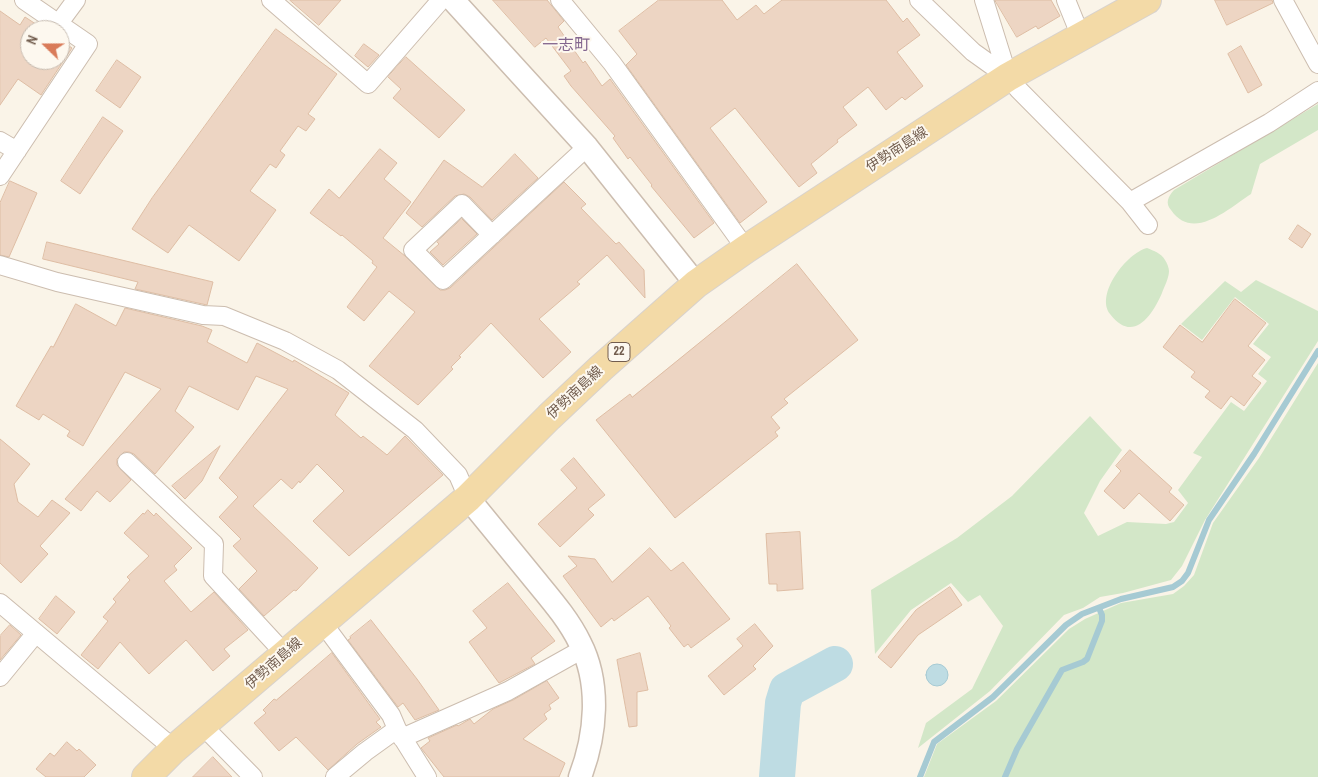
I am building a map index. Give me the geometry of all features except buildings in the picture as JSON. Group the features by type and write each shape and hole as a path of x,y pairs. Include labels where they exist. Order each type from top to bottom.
{"main road":[{"name":"伊勢南島線","path":"146,777 174,748 468,498 549,416 696,284 746,249 1008,77 1147,0"}],"street":[{"path":"24,0 54,20"},
{"path":"61,20 76,0"},
{"path":"272,0 368,84 441,0"},
{"path":"453,0 587,146 696,284"},
{"path":"560,0 612,63 746,249"},
{"path":"919,0 974,52 1008,77 1058,131 1130,202 1148,225"},
{"path":"984,0 1008,77"},
{"path":"1066,0 1081,37"},
{"path":"1283,0 1318,64"},
{"path":"0,176 88,44 70,31"},
{"path":"1130,202 1268,123 1318,91"},
{"path":"0,141 17,151"},
{"path":"492,235 587,146"},
{"path":"0,265 57,282 203,315 224,316 286,341 338,370 415,430 458,475 468,498 552,601 568,623 583,650 588,666 594,703 588,757 580,777"},
{"path":"128,462 214,544 213,576 285,654"},
{"path":"0,603 174,748"},
{"path":"322,622 391,715 427,777"},
{"path":"0,678 36,633"},
{"path":"335,777 365,752 400,733 508,691 583,650"},
{"path":"202,725 253,777"}],"green space":[{"path":"1318,104 1318,130 1260,164 1251,194 1211,220 1200,223 1190,223 1180,219 1171,210 1168,200 1174,190"},
{"path":"1147,248 1157,252 1163,258 1169,268 1168,277 1158,302 1147,318 1134,327 1126,327 1118,323 1110,314 1106,306 1107,296 1115,275 1139,251"},
{"path":"1256,280 1318,311 1318,341 1205,520 1182,566 1171,580 1100,597 1083,608 1064,615 990,691 918,748 926,723 972,689 1003,626 980,595 968,602 951,583 911,610 875,654 871,590 957,538 1012,496 1090,416 1122,450 1100,481 1084,513 1098,536 1127,522 1166,524 1174,522 1188,503 1178,490 1202,457 1193,453 1231,402 1244,411 1267,381 1258,374 1271,357 1253,344 1269,324 1235,297 1202,340 1181,324 1225,281 1241,292"},
{"path":"1318,363 1318,777 924,777 937,744 996,701 1069,629 1085,619 1121,603 1173,594 1184,586 1194,575 1213,523 1259,458"}],"water":[{"path":"937,664 945,667 948,675 945,683 937,686 929,683 926,675 929,667"}],"waterway":[{"path":"920,777 934,742 993,697 1066,625 1082,614 1121,599 1173,587 1182,581 1188,573 1209,520 1254,454 1318,351"},
{"path":"1005,777 1017,749 1062,670 1087,659 1102,621 1099,608"},
{"path":"777,777 783,703 787,690 835,664"}],"district":[{"name":"一志町","path":"566,46"}]}
